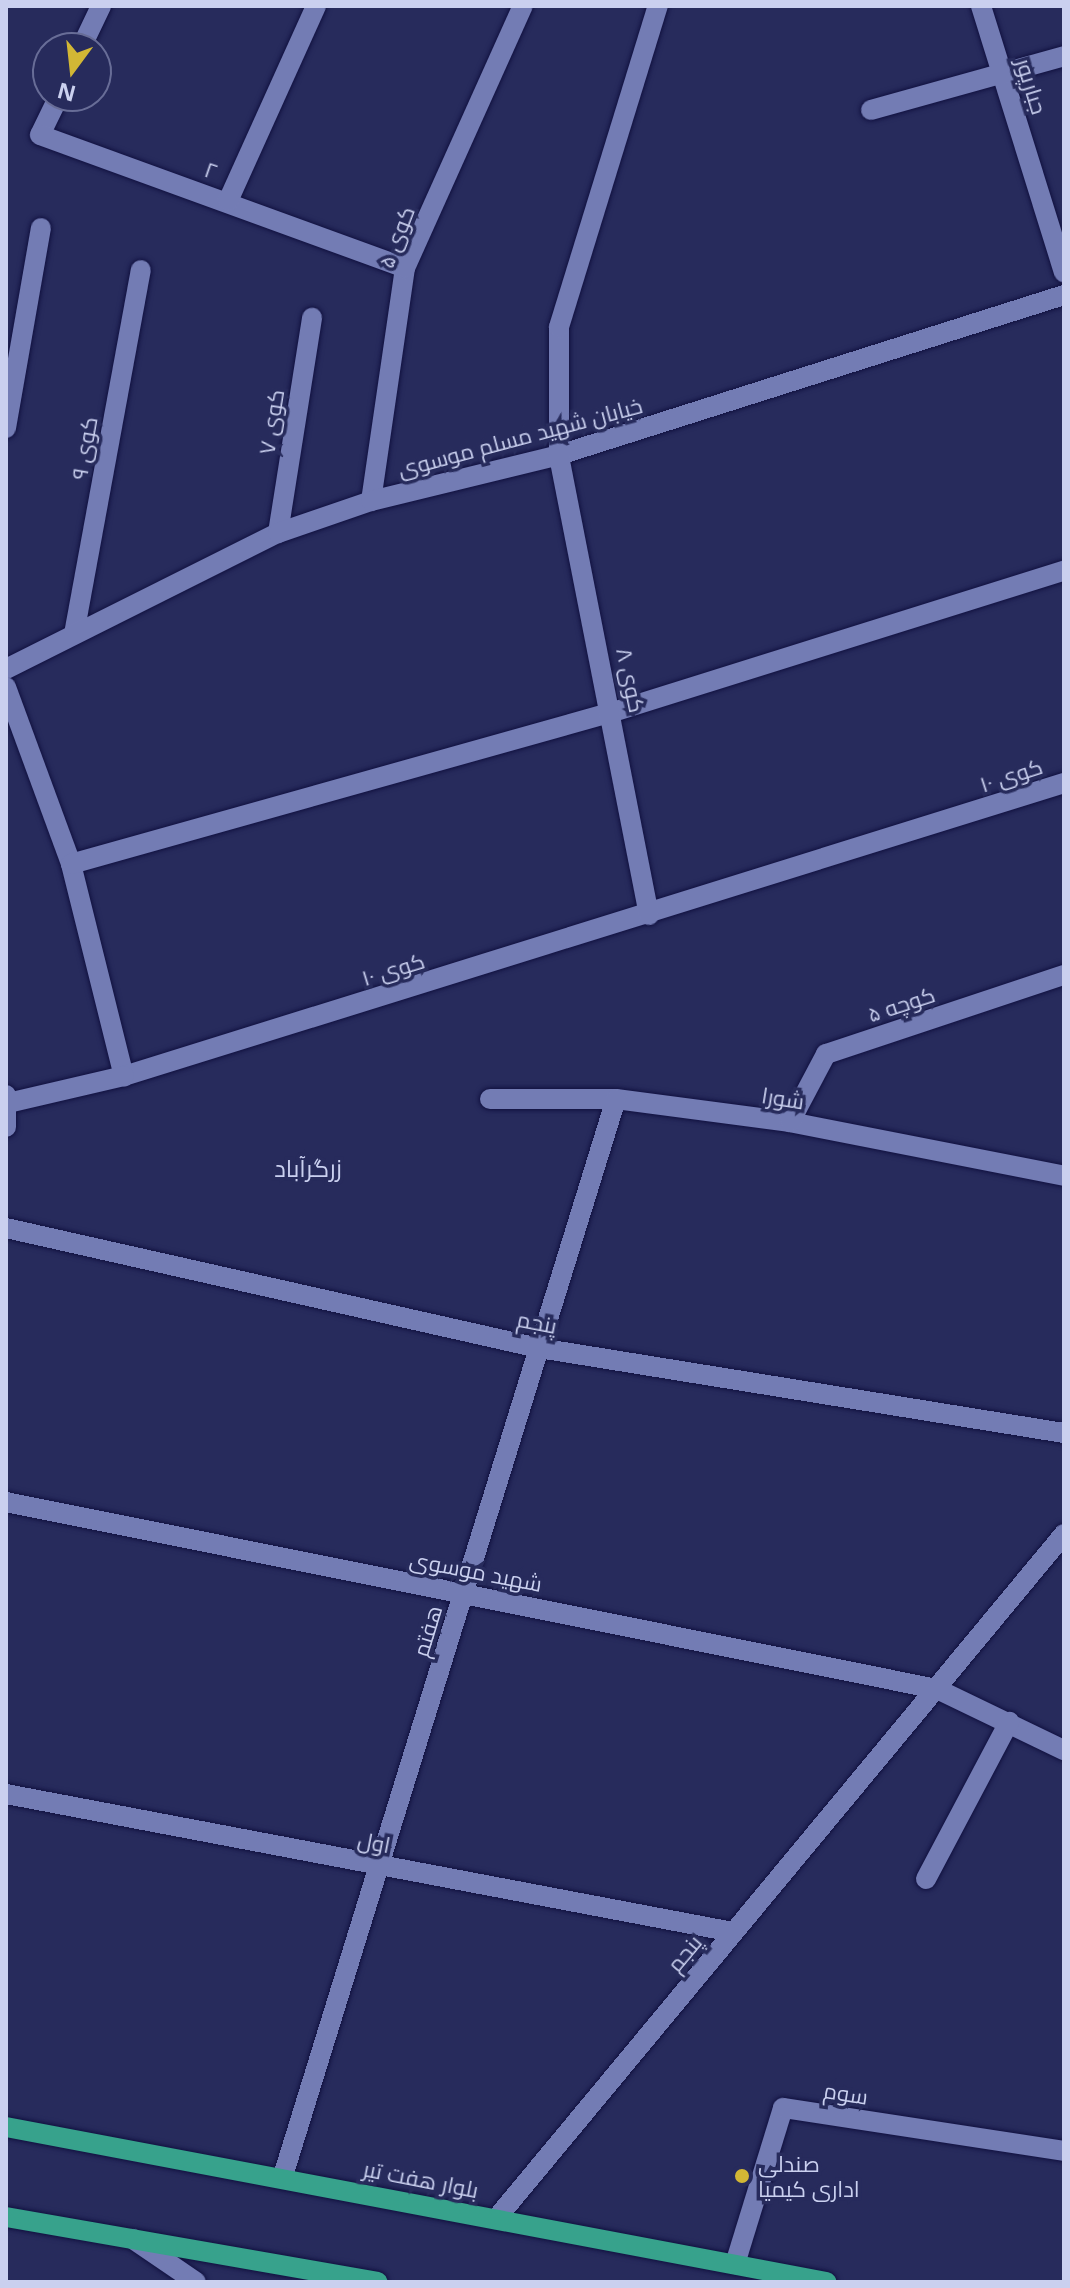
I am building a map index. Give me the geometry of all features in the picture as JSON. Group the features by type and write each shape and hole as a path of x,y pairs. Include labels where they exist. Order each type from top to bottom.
{"main road":[{"name":"بلوار هفت تیر","path":"6,2127 283,2176 826,2282"},
{"path":"6,2217 377,2282"}],"street":[{"path":"89,32 101,6"},
{"path":"228,201 316,6"},
{"name":"کوی ۵","path":"371,501 405,268 523,6"},
{"name":"کوی ۸","path":"649,915 613,712 559,455 559,327 658,6"},
{"name":"جبارپور","path":"981,6 1064,272"},
{"path":"871,110 1064,56"},
{"name":"۲","path":"51,112 40,135 405,268"},
{"path":"6,428 41,228"},
{"name":"کوی ۹","path":"74,634 141,270"},
{"name":"خیابان شهید مسلم موسوی","path":"6,669 278,533 371,501 559,455 1064,295"},
{"name":"کوی ۷","path":"278,533 312,318"},
{"path":"71,864 613,712 1064,571"},
{"path":"6,687 71,864 124,1076"},
{"name":"کوی ۱۰","path":"7,1099 124,1076 649,915 1064,783"},
{"name":"کوچه ۵","path":"790,1122 826,1054 1064,975"},
{"path":"6,1127 7,1099"},
{"name":"شورا","path":"490,1099 616,1099 790,1122 1064,1176"},
{"name":"هفتم","path":"283,2176 616,1099"},
{"name":"پنجم","path":"6,1228 539,1348 1064,1433"},
{"name":"شهید موسوی","path":"6,1502 937,1689 1064,1750"},
{"name":"پنجم","path":"496,2219 1064,1534"},
{"path":"926,1879 1009,1722"},
{"name":"اول","path":"6,1794 733,1932"},
{"name":"سوم","path":"735,2264 783,2108 1064,2151"},
{"path":"131,2238 196,2282"}],"place":[{"name":"صندلی اداری کیمیا","path":"742,2176"}],"district":[{"name":"زرگرآباد","path":"308,1168"}]}
